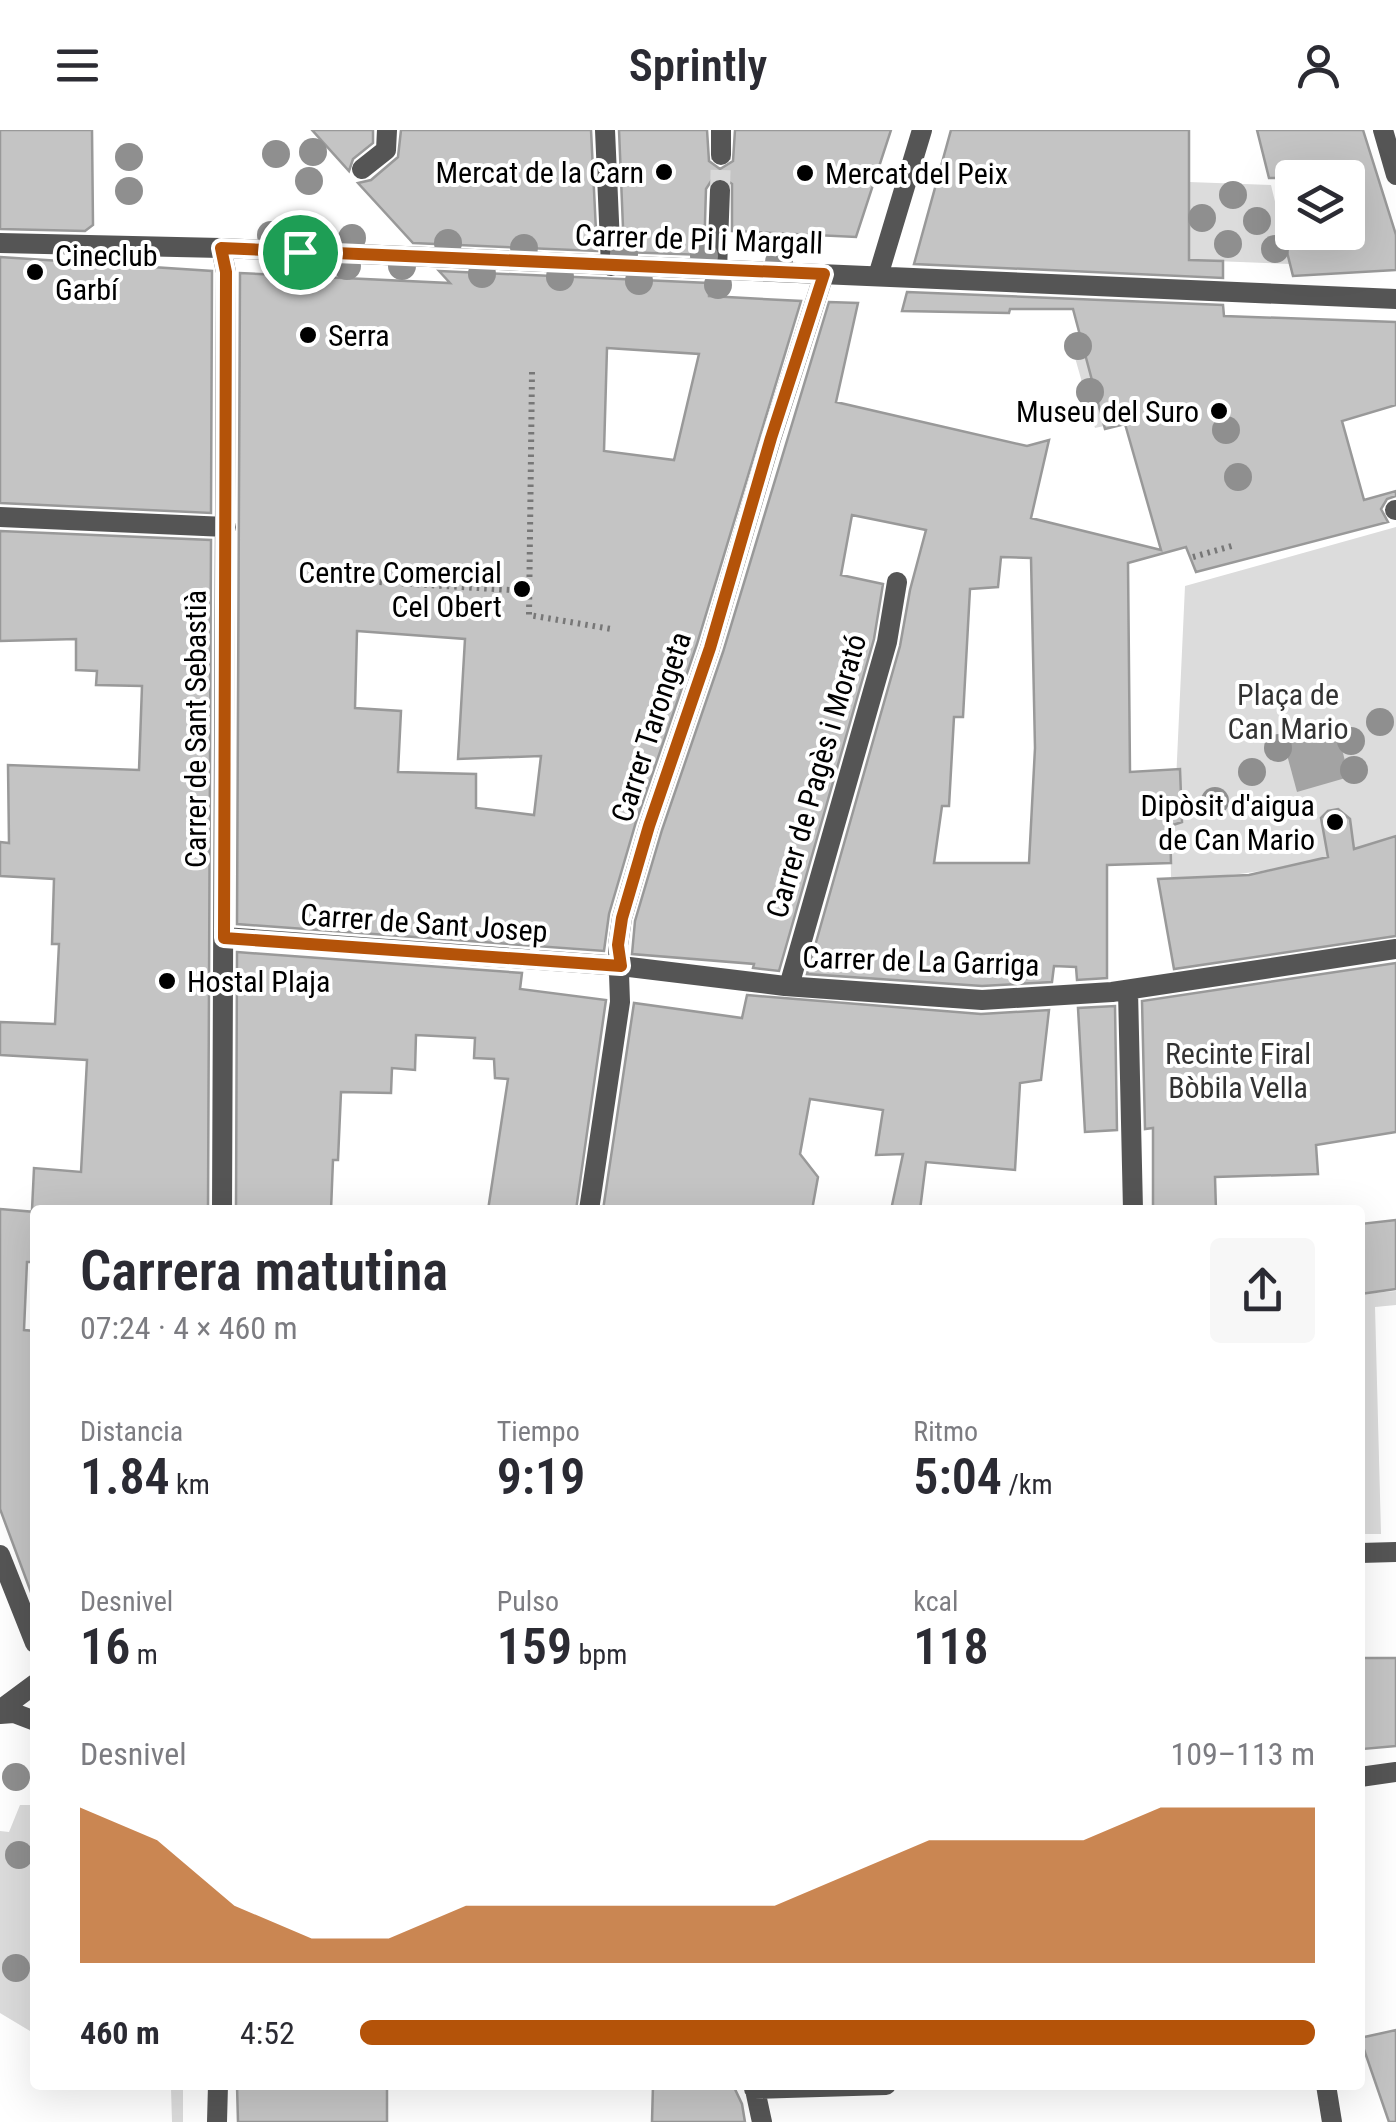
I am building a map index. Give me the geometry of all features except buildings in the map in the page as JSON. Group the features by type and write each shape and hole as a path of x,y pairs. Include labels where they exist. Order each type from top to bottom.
{"street":[{"path":"362,169 386,150 387,130"},
{"path":"605,130 611,266"},
{"path":"721,130 721,155"},
{"path":"878,276 922,130"},
{"path":"1383,130 1396,175"},
{"path":"717,270 720,190"},
{"name":"Carrer de Pi i Margall","path":"0,243 221,248 1396,299"},
{"name":"Carrer de Sant Sebastià","path":"221,248 226,272 222,1205"},
{"name":"Carrer Tarongeta","path":"590,1205 620,1002 618,945 628,900 824,274"},
{"path":"0,516 226,528"},
{"name":"Carrer de Pagès i Morató","path":"789,986 888,636 897,582"},
{"name":"Carrer de Sant Josep","path":"224,938 621,966"},
{"name":"Carrer de La Garriga","path":"621,966 789,986 982,1000 1128,990 1396,950"},
{"path":"1128,990 1133,1205"},
{"path":"1365,1553 1396,1552"},
{"path":"0,1555 30,1630"},
{"path":"0,1712 30,1688"},
{"path":"0,1712 30,1719"},
{"path":"1365,1777 1396,1772"},
{"path":"217,2122 218,2090"},
{"path":"755,2090 762,2122"},
{"path":"1327,2090 1332,2122"}],"path":[{"path":"532,372 529,615 611,629"},
{"path":"1192,556 1235,545"},
{"path":"327,579 528,590"}],"green space":[{"path":"1189,182 1271,185 1275,250 1287,250 1290,264 1189,260"},
{"path":"1081,338 1104,426 1095,428 1070,340"},
{"name":"Plaça de Can Mario","path":"1396,527 1396,836 1286,867 1232,875 1171,877 1170,826 1174,825 1185,586"},
{"path":"1396,1291 1396,1305 1375,1307 1381,1534 1365,1534 1365,1294"},
{"path":"20,1805 30,1805 30,2031 0,2013 0,1831 9,1832"},
{"path":"171,2090 183,2090 183,2122 172,2122"}],"shaded area":[{"path":"1336,725 1349,777 1297,792 1283,740"}],"tunnel":[{"path":"720,190 721,155"}],"place":[{"name":"Mercat de la Carn","path":"664,172"},
{"name":"Mercat del Peix","path":"805,173"},
{"name":"Cineclub Garbí","path":"35,272"},
{"name":"Serra","path":"308,335"},
{"name":"Museu del Suro","path":"1219,411"},
{"name":"Centre Comercial Cel Obert","path":"522,589"},
{"name":"Dipòsit d'aigua de Can Mario","path":"1335,822"},
{"name":"Hostal Plaja","path":"167,981"}],"route":[{"path":"221,248 300,252 824,274 710,648 622,918 618,945 621,966 224,938 226,272 221,248"}],"park label":[{"name":"Recinte Firal Bòbila Vella","path":"1238,1070"}]}
